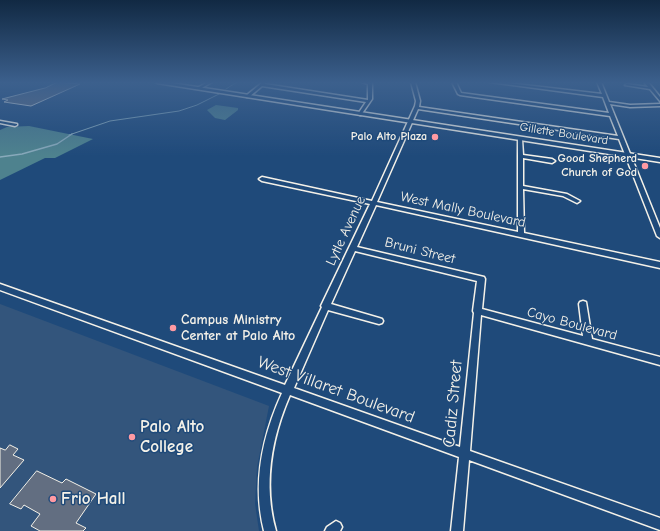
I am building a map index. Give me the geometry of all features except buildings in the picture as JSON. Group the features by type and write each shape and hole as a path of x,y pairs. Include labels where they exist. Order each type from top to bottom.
{"main road":[{"name":"Gillette Boulevard","path":"315,107 660,160"}],"street":[{"path":"360,114 365,107"},
{"path":"553,107 612,115"},
{"path":"609,107 660,236"},
{"name":"Lytle Avenue","path":"270,531 265,504 266,456 274,426 325,306 353,248 416,108"},
{"path":"416,108 622,138"},
{"path":"0,122 15,126"},
{"path":"520,139 521,235"},
{"path":"521,156 552,161"},
{"name":"West Mally Boulevard","path":"262,179 660,265"},
{"path":"521,187 565,195 577,201"},
{"name":"Bruni Street","path":"353,248 481,279"},
{"name":"Cadiz Street","path":"457,531 481,279"},
{"name":"West Villaret Boulevard","path":"0,287 187,356 227,368 289,390 660,524"},
{"path":"583,304 588,341"},
{"path":"325,306 379,322"},
{"name":"Cayo Boulevard","path":"477,311 660,361"}],"shaded area":[{"name":"Palo Alto College","path":"0,304 269,406 257,467 255,504 259,531 0,531"}],"green space":[{"path":"213,107 238,108 238,110 225,120 215,118 207,110"},
{"path":"29,126 93,139 55,158 45,158 0,180 0,130 7,127"}],"waterway":[{"path":"69,135 110,121 179,111 192,107"},
{"path":"0,157 22,154 57,144 72,134"}],"place":[{"name":"Palo Alto Plaza","path":"435,137"},
{"name":"Good Shepherd Church of God","path":"645,166"},
{"name":"Campus Ministry Center at Palo Alto","path":"173,328"},
{"name":"Palo Alto College","path":"132,437"},
{"name":"Frio Hall","path":"53,499"}]}
